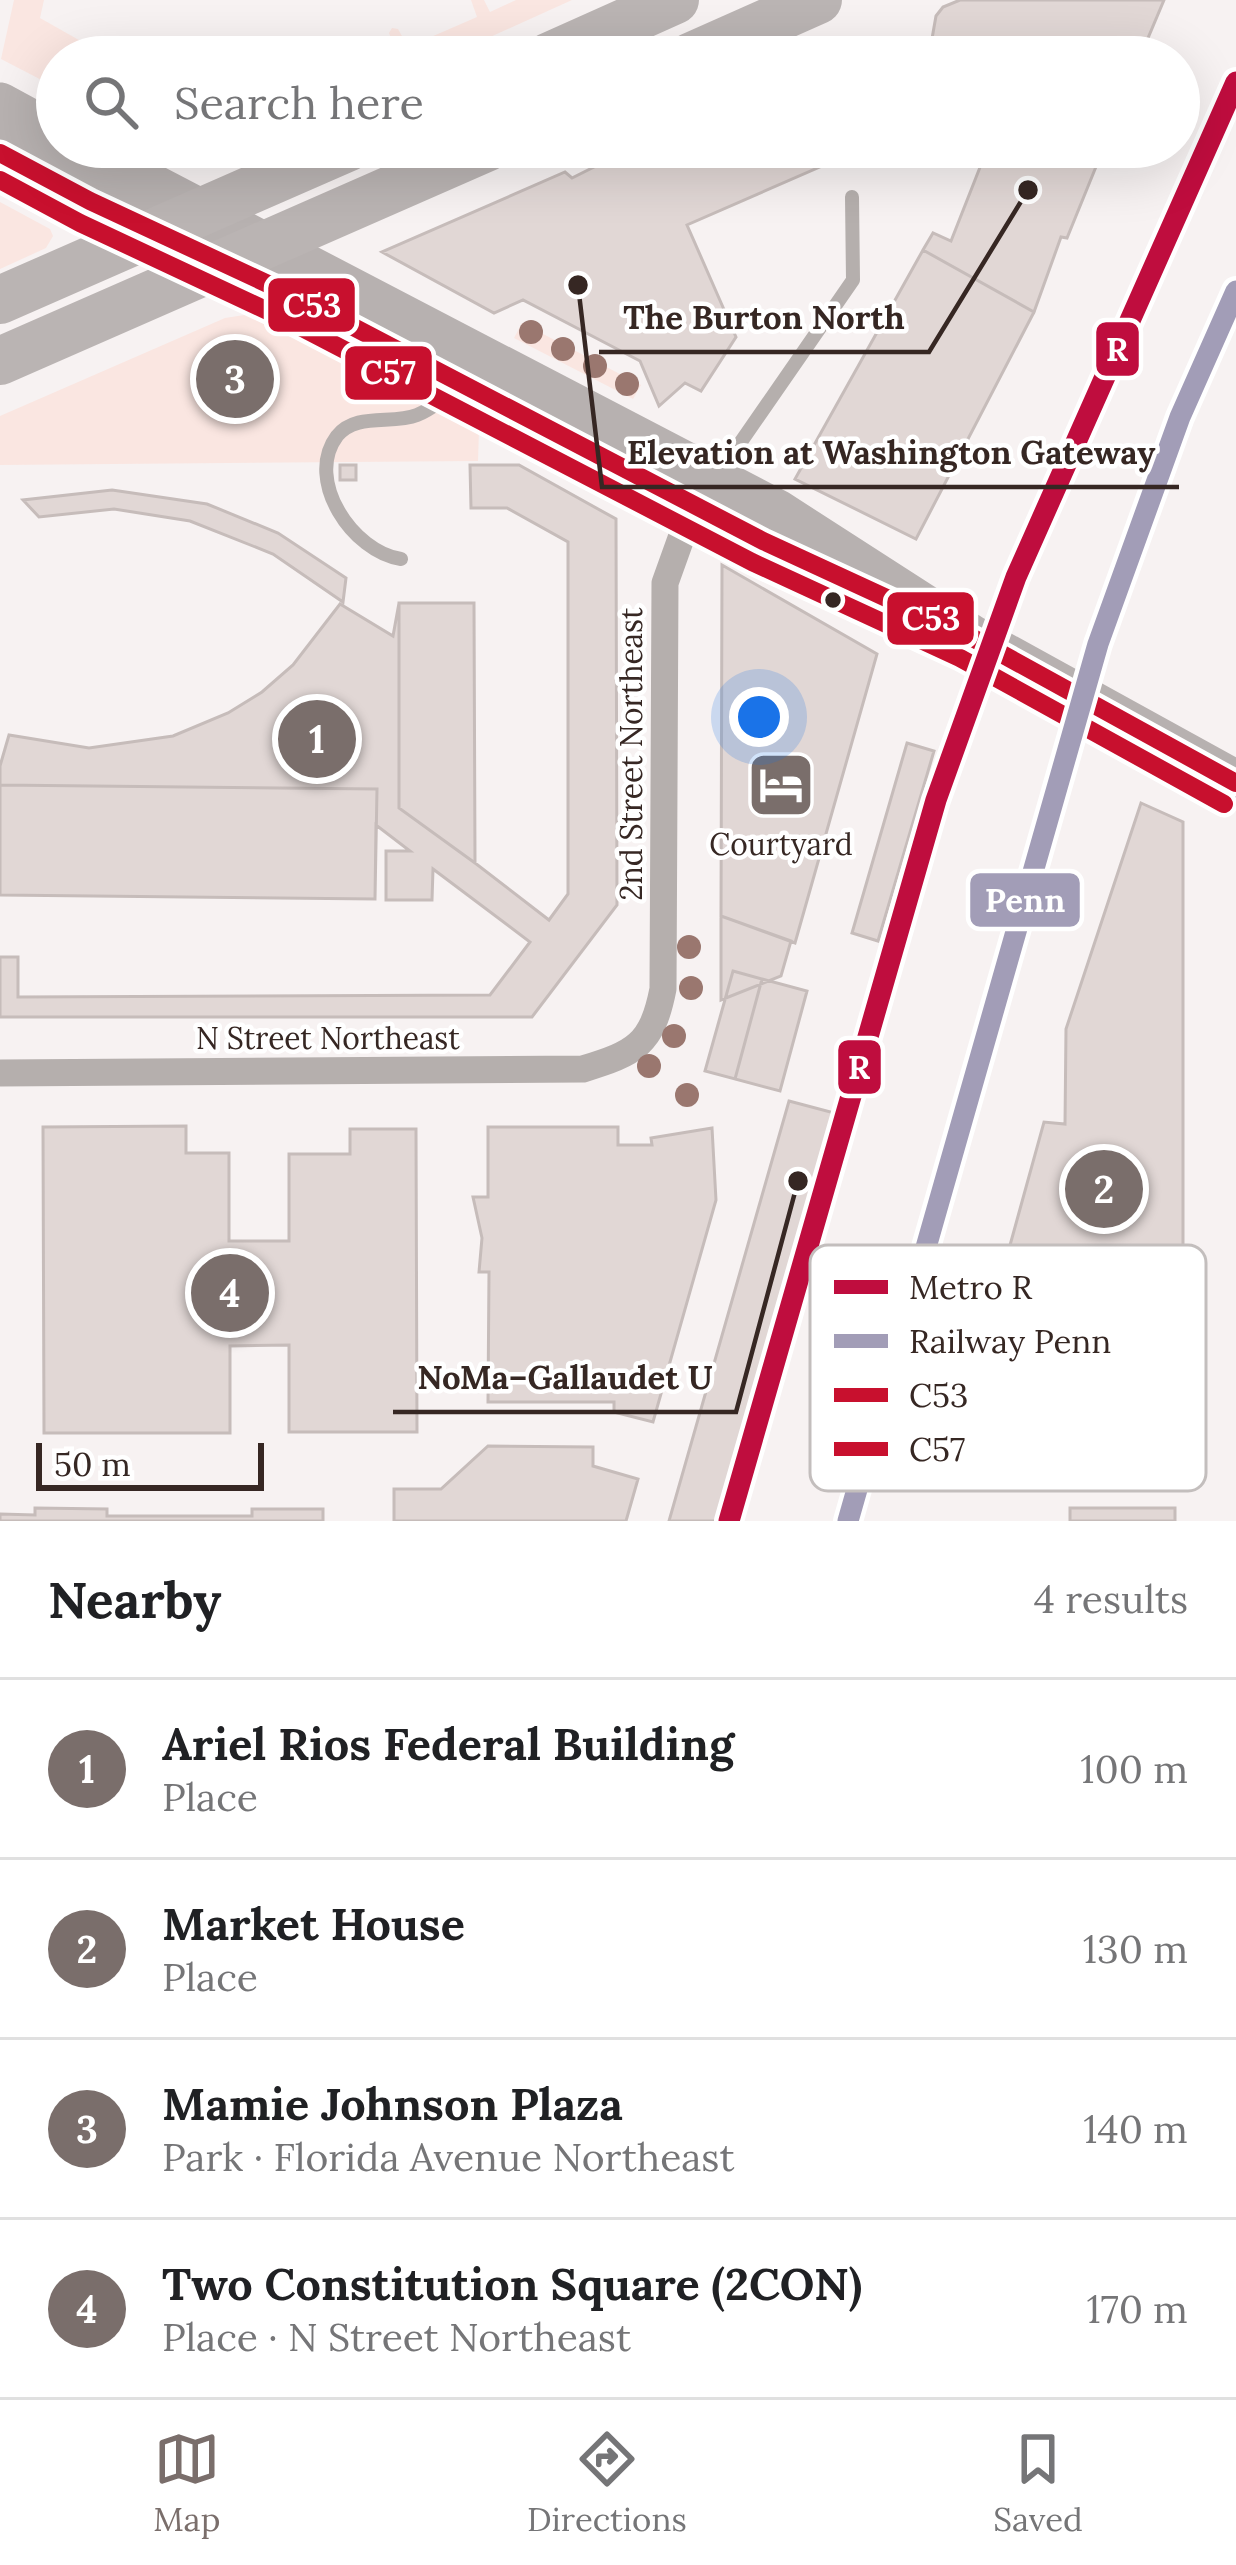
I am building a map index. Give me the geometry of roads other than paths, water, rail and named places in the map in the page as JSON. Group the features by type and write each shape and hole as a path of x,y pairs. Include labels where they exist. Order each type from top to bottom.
{"highway":[{"path":"595,36 675,0"},
{"path":"737,36 818,0"},
{"path":"0,301 303,168"},
{"path":"0,362 441,168"}],"main road":[{"path":"0,105 36,125"},
{"path":"0,153 36,167"},
{"path":"38,168 246,255 707,493"},
{"path":"105,168 179,224"},
{"path":"246,255 460,383 707,493 777,512 971,637 1236,783"}],"street":[{"name":"2nd Street Northeast","path":"648,1038 663,989 664,584 672,557 707,493"},
{"name":"N Street Northeast","path":"0,1073 583,1070 615,1059 648,1038"}],"lane":[{"path":"707,493 853,280 851,197"},
{"path":"401,559 368,548 345,524 332,497 327,466 331,447 339,432 355,423 422,413 460,383"}],"metro line":[{"name":"R","path":"1200,163 1236,82"},
{"name":"R","path":"729,1521 936,800 1016,577 1198,168"}],"rail line":[{"name":"Penn","path":"927,1245 1098,644 1180,417 1236,291"},
{"name":"Penn","path":"848,1521 857,1491"}],"place":[{"name":"The Burton North","path":"1028,190"},
{"name":"Elevation at Washington Gateway","path":"578,285"},
{"name":"Mamie Johnson Plaza","path":"235,379"},
{"name":"Ariel Rios Federal Building","path":"317,739"},
{"name":"Courtyard","path":"781,785"},
{"name":"NoMa–Gallaudet U","path":"798,1181"},
{"name":"Market House","path":"1104,1189"},
{"name":"Two Constitution Square (2CON)","path":"230,1293"}]}
